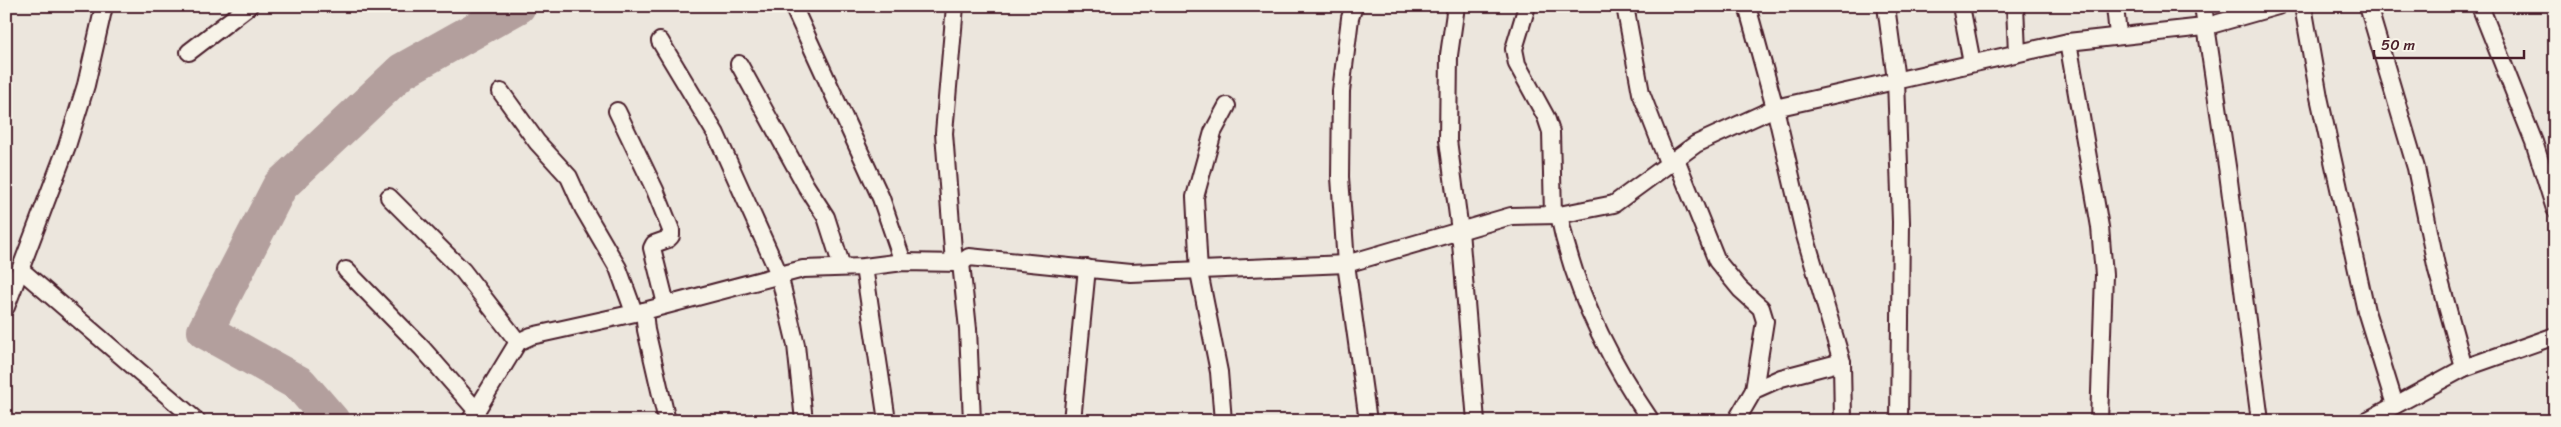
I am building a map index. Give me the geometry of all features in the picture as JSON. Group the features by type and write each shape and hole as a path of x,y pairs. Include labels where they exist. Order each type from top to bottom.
{"street":[{"path":"6,307 70,137 86,85 104,6"},
{"path":"189,52 249,6"},
{"path":"793,6 881,198 903,262"},
{"path":"955,6 944,133 958,263 968,329 972,421"},
{"path":"1354,6 1350,18 1342,91 1340,177 1346,264 1368,421"},
{"path":"1456,6 1449,55 1448,140 1460,232 1476,421"},
{"path":"1528,6 1514,49 1517,64 1546,117 1551,132 1556,215 1567,254 1582,298 1610,351 1651,421"},
{"path":"1625,6 1640,93 1717,261 1740,289 1761,308 1765,321 1754,390 1736,421"},
{"path":"1747,6 1775,108 1804,232 1842,362 1843,421"},
{"path":"1886,6 1896,80 1901,222 1899,421"},
{"path":"1961,6 1972,63"},
{"path":"2015,6 2017,53"},
{"path":"2115,6 2118,35"},
{"path":"2203,6 2204,27 2228,173 2260,421"},
{"path":"346,270 422,348 473,416 496,373 518,342 531,336 639,312 780,274 803,269 864,267 903,262 958,263 969,257 1130,273 1199,272 1274,265 1346,264 1511,216 1556,215 1614,204 1696,144 1775,108 2068,42 2204,27 2278,6"},
{"path":"2303,6 2319,97 2366,311 2395,405"},
{"path":"2368,6 2416,168 2437,270 2464,368"},
{"path":"2480,6 2534,142 2555,209"},
{"path":"660,41 716,134 780,274 796,345 804,421"},
{"path":"2068,42 2100,227 2104,283 2099,421"},
{"path":"739,64 806,186 826,217 842,267"},
{"path":"501,92 538,142 569,177 583,208 618,268 646,330 667,421"},
{"path":"1223,421 1218,372 1199,272 1195,196 1213,132 1227,106"},
{"path":"617,111 656,190 671,230 671,236 654,244 652,251 666,304"},
{"path":"389,196 463,272 518,342"},
{"path":"864,267 887,421"},
{"path":"1072,421 1088,268"},
{"path":"21,270 196,421"},
{"path":"2366,421 2464,368 2555,336"},
{"path":"1754,390 1781,378 1842,362"}],"waterway":[{"path":"332,421 300,384 205,331 280,186 402,71 518,6"}]}
